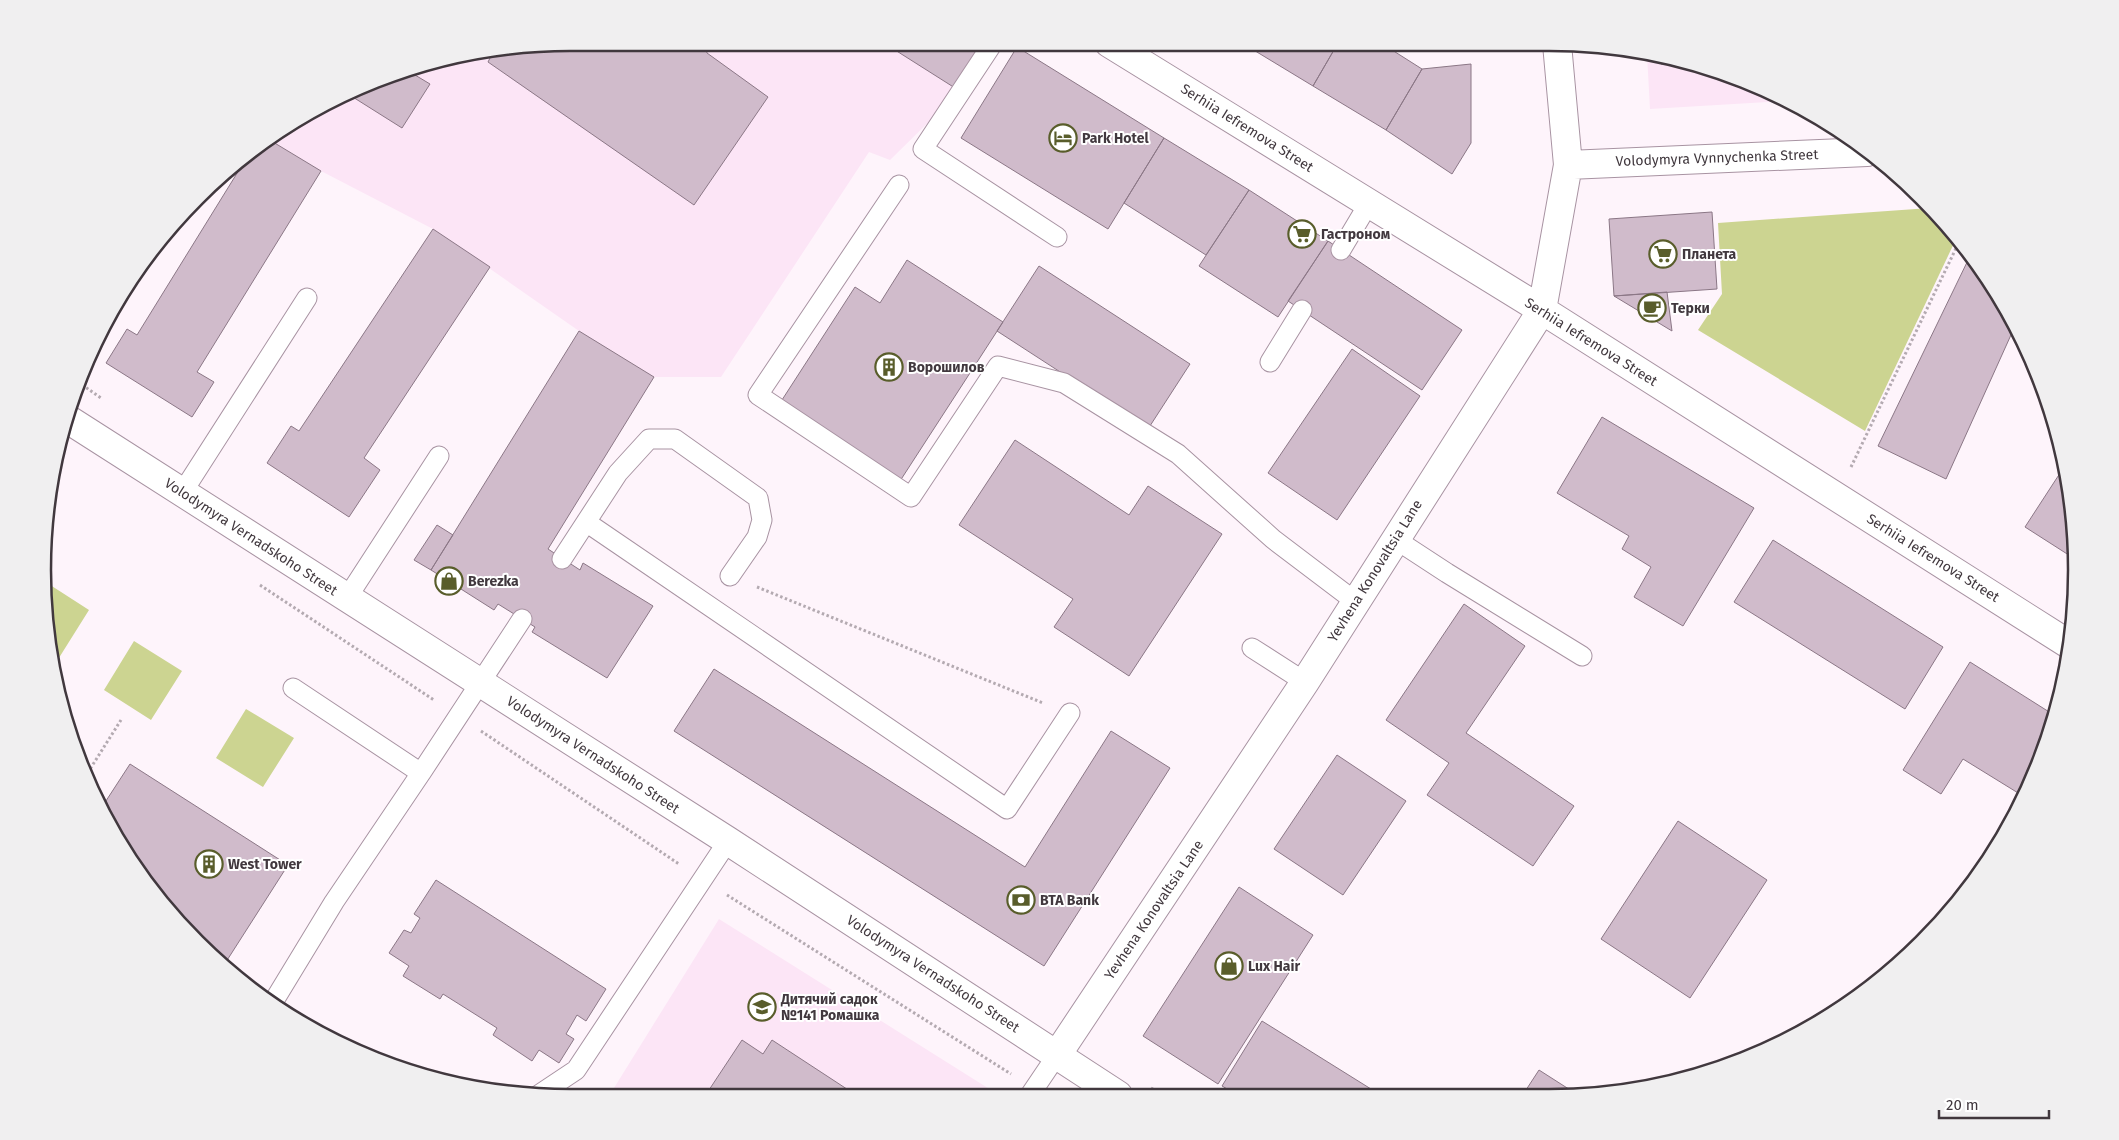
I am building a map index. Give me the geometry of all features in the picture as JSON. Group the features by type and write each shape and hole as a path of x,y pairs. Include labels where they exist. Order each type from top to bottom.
{"street":[{"name":"Serhiia Iefremova Street","path":"1129,51 2063,640"},
{"name":"Yevhena Konovaltsia Lane","path":"1058,1055 1305,682 1542,310 1568,165 1558,51"},
{"name":"Volodymyra Vynnychenka Street","path":"1568,165 1857,152"},
{"name":"Volodymyra Vernadskoho Street","path":"73,423 728,841 1109,1089"}],"lane":[{"path":"988,51 923,149 1057,237"},
{"path":"899,185 758,395 911,497 998,366 1064,383 1178,454 1273,539 1356,602"},
{"path":"1342,250 1369,203"},
{"path":"182,493 307,298"},
{"path":"1270,362 1302,310"},
{"path":"562,559 618,473 649,439 675,439 758,498 762,520 757,537 730,576"},
{"path":"346,598 439,456"},
{"path":"586,522 1007,809 1070,713"},
{"path":"1396,539 1447,573 1582,656"},
{"path":"276,997 334,902 522,619"},
{"path":"1252,648 1305,682"},
{"path":"293,688 421,773"},
{"path":"549,1088 576,1070 728,841"},
{"path":"1034,1089 1058,1055"}],"path":[{"path":"1836,497 1956,248"},
{"path":"730,576 1070,713"},
{"path":"458,716 702,880 1027,1089"},
{"path":"91,768 121,720"}],"shaded area":[{"path":"570,51 981,51 944,107 890,160 869,152 721,377 654,377 579,331 433,229 321,171 275,143 311,121 371,91 403,79 469,61 536,52"},
{"path":"1647,61 1716,79 1771,102 1650,109"},
{"name":"Дитячий садок №141 Ромашка","path":"719,919 989,1089 613,1089"}],"green space":[{"path":"1921,209 1953,245 1865,431 1698,330 1722,294 1718,223"},
{"path":"51,586 89,610 59,658"},
{"path":"134,641 182,671 151,720 104,690"},
{"path":"246,709 294,738 263,787 216,758"}],"building":[{"path":"706,51 768,97 694,205 488,62 490,58 536,52"},
{"path":"897,51 978,51 955,88"},
{"name":"Park Hotel","path":"1015,51 1023,51 1164,138 1108,229 961,138"},
{"path":"1255,51 1333,51 1313,86"},
{"path":"1333,51 1394,51 1422,69 1386,130 1313,86"},
{"path":"1471,64 1471,143 1452,174 1386,130 1422,69"},
{"path":"415,75 430,84 402,128 355,98"},
{"path":"1164,138 1249,190 1206,255 1124,203"},
{"path":"275,143 321,171 197,372 214,382 192,417 106,363 127,329 137,335 238,171"},
{"path":"1249,190 1328,241 1278,317 1199,266"},
{"name":"Планета","path":"1712,212 1717,289 1614,296 1609,219"},
{"path":"433,229 490,267 364,458 380,470 349,517 267,463 291,426 299,431"},
{"path":"1328,241 1462,330 1422,390 1288,301"},
{"name":"Ворошилов","path":"907,260 1003,322 900,481 780,403 855,287 880,303"},
{"path":"1967,263 1998,311 2011,335 1946,479 1878,446"},
{"path":"1039,266 1190,364 1148,429 997,331"},
{"path":"1667,292 1672,331 1614,296"},
{"path":"579,331 654,377 548,549 580,570 583,563 653,606 607,678 532,632 535,627 498,604 494,610 431,570"},
{"path":"1352,349 1420,396 1337,520 1268,473"},
{"path":"1602,417 1754,508 1683,626 1634,597 1651,567 1622,549 1629,536 1557,493"},
{"path":"1015,440 1129,515 1148,486 1222,534 1129,676 1054,627 1073,599 959,525"},
{"path":"2059,475 2068,554 2025,527"},
{"path":"437,525 453,535 431,570 414,560"},
{"path":"1773,540 1943,647 1905,709 1734,602"},
{"path":"1464,604 1525,646 1466,733 1574,806 1533,866 1427,795 1449,763 1386,720"},
{"path":"1970,662 2048,711 2028,769 2017,792 1963,759 1941,794 1903,770"},
{"path":"714,669 1025,867 1111,731 1170,768 1044,966 674,731"},
{"path":"1337,755 1406,801 1343,895 1274,849"},
{"name":"West Tower","path":"130,764 288,865 227,960 203,937 158,886 121,829 106,801"},
{"path":"1678,821 1767,880 1690,998 1601,939"},
{"path":"436,880 606,989 586,1021 577,1015 566,1034 574,1039 559,1063 539,1050 532,1061 493,1035 497,1028 443,994 440,999 403,976 409,966 389,953 404,930 411,933 420,918 414,914"},
{"path":"1239,887 1313,935 1218,1084 1143,1036"},
{"path":"1262,1021 1371,1089 1227,1089 1222,1086"},
{"path":"742,1040 763,1054 772,1040 847,1089 710,1089"},
{"path":"1539,1070 1568,1088 1549,1089 1527,1089"}],"place":[{"name":"Park Hotel","path":"1063,138"},
{"name":"Гастроном","path":"1302,234"},
{"name":"Планета","path":"1663,254"},
{"name":"Терки","path":"1652,308"},
{"name":"Ворошилов","path":"889,367"},
{"name":"Berezka","path":"449,581"},
{"name":"West Tower","path":"209,864"},
{"name":"BTA Bank","path":"1021,900"},
{"name":"Lux Hair","path":"1229,966"},
{"name":"Дитячий садок №141 Ромашка","path":"762,1007"}]}
